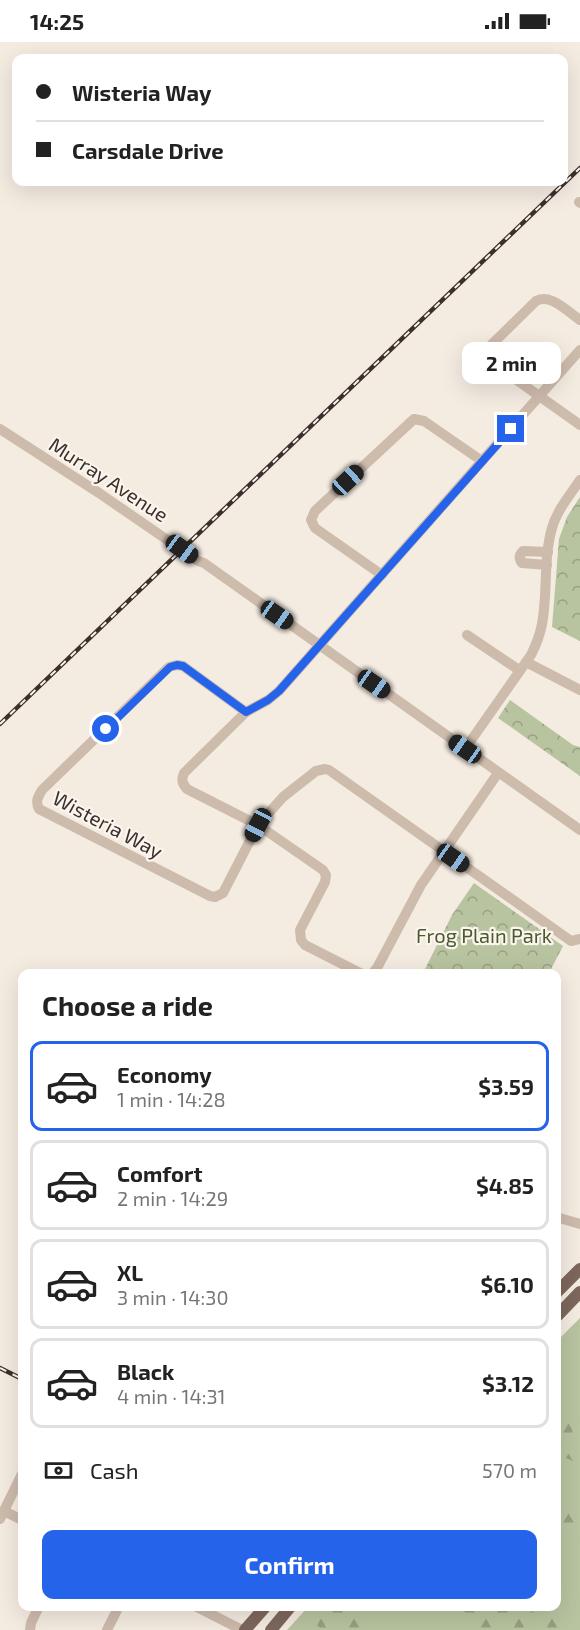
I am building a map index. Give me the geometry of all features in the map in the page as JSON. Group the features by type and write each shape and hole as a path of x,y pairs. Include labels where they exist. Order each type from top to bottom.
{"main road":[{"path":"561,1288 580,1269"},
{"path":"561,1313 580,1292"},
{"path":"561,1313 580,1299"},
{"path":"244,1630 261,1611"},
{"path":"271,1630 287,1611"}],"street":[{"path":"580,320 551,299 541,298 487,351 490,361 580,425"},
{"path":"352,969 305,945 301,940 300,930 325,882 326,875 323,870 258,825 187,789 182,784 182,778 184,773 246,712 279,691 580,350"},
{"path":"382,575 315,528 311,520 315,511 414,420 424,420 482,461"},
{"name":"Murray Avenue","path":"0,429 204,563 580,830"},
{"path":"465,749 535,646 542,627 552,528 556,516 580,480"},
{"path":"547,566 522,563 520,554 523,551 548,552"},
{"path":"467,635 522,666 580,690"},
{"name":"Wisteria Way","path":"246,712 183,666 174,665 42,790 36,804 42,812 215,897 223,893 258,825"},
{"path":"258,825 284,797 316,771 329,770 571,941 580,939"},
{"path":"376,969 421,885 498,772"},
{"path":"561,1218 580,1224"},
{"path":"18,1482 2,1514 18,1519"},
{"path":"30,1630 37,1611"},
{"path":"107,1630 116,1611"},
{"path":"205,1611 244,1630"}],"green space":[{"path":"580,497 580,641 552,627 559,539 567,517"},
{"path":"510,700 573,745 580,747 580,776 498,718"},
{"name":"Frog Plain Park","path":"474,883 563,946 551,969 425,969 452,915"},
{"path":"580,1318 580,1630 287,1630 304,1611 561,1611 561,1337"},
{"path":"580,1402 580,1419 574,1423 572,1437 574,1446 580,1450 580,1464 561,1456 561,1420 572,1407"},
{"path":"561,1503 580,1510 580,1544 561,1533"},
{"path":"315,1611 355,1611 368,1630 322,1630 310,1618"},
{"path":"442,1611 531,1611 544,1617 561,1613 568,1615 573,1630 482,1630"}],"railway":[{"path":"568,180 580,168"},
{"path":"0,724 561,186"},
{"path":"0,1368 18,1377"}],"route":[{"path":"106,729 174,665 183,666 246,712 268,700 320,646 511,429"}]}
